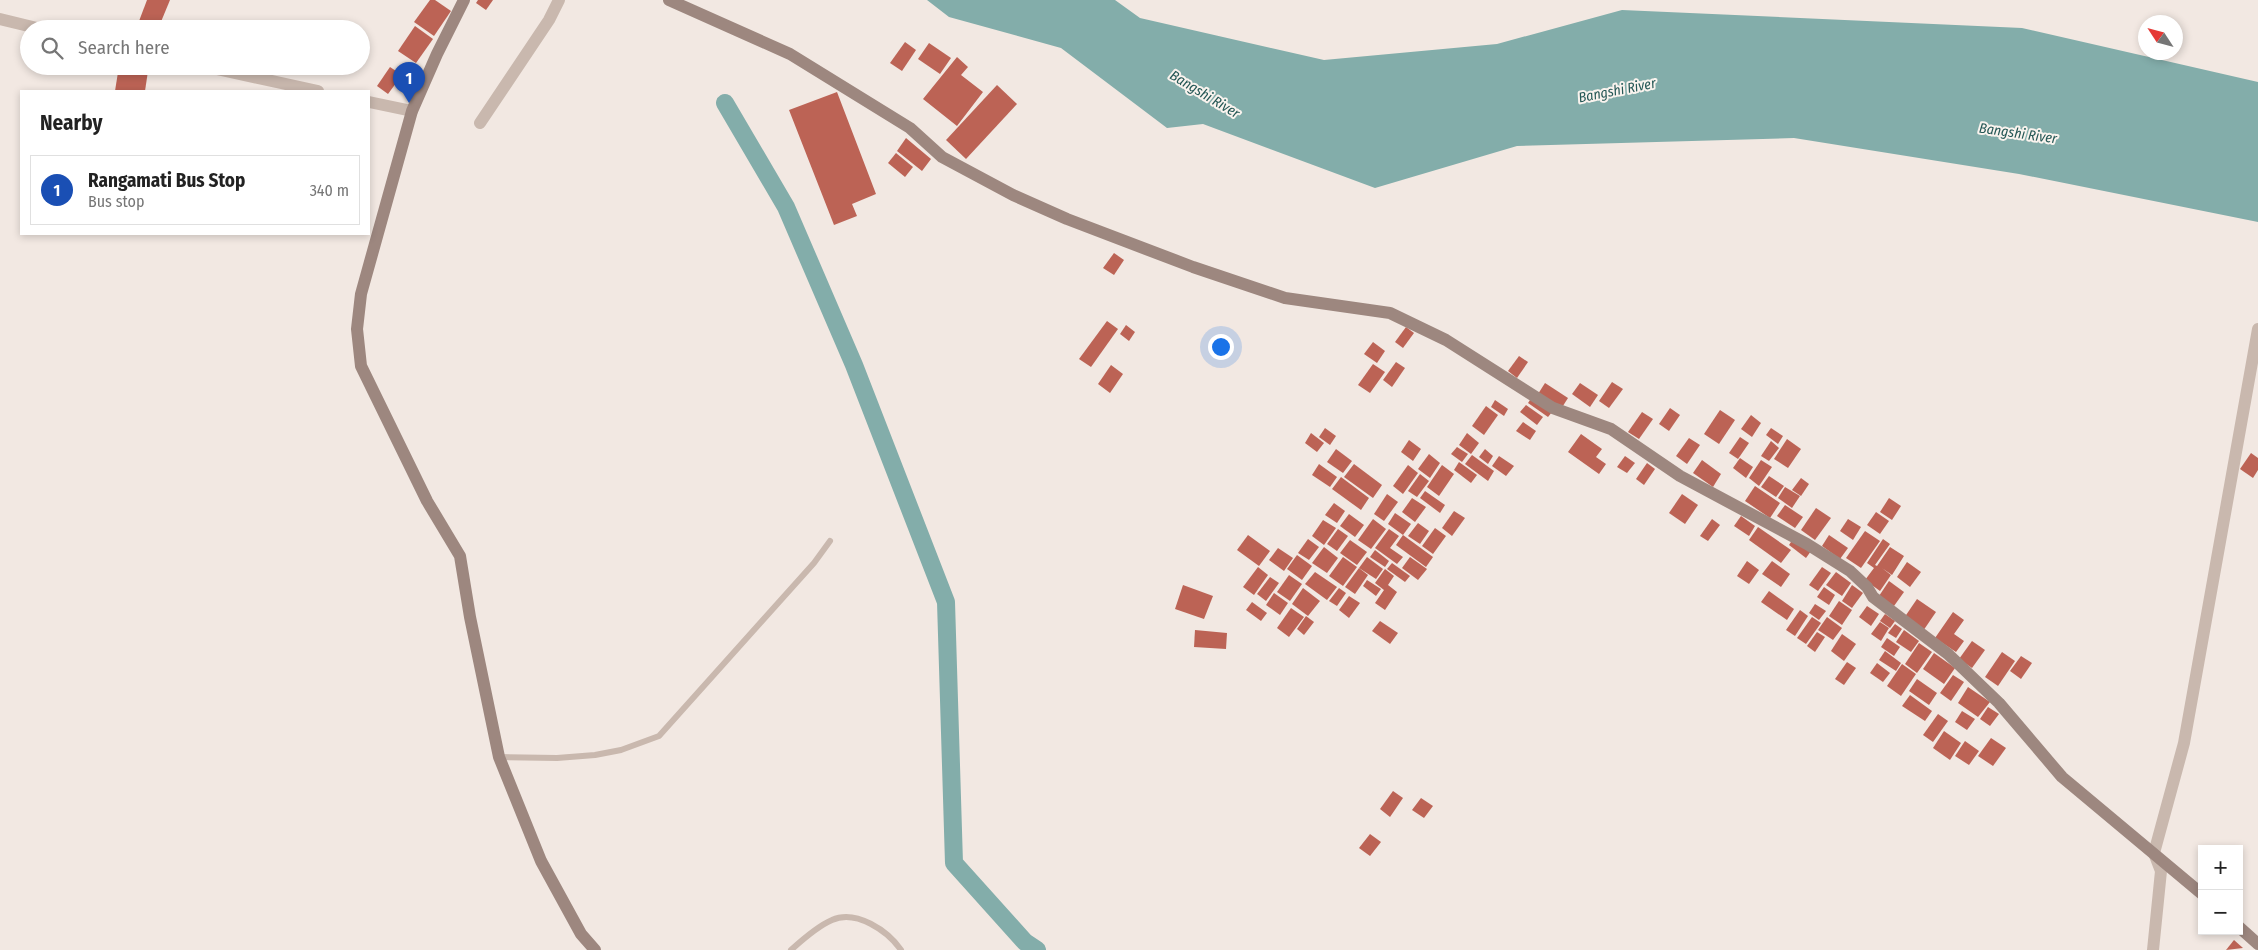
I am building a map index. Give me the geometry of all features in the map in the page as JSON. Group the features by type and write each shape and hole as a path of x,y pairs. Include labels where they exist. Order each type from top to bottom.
{"street":[{"path":"464,0 437,54 412,111 361,294 357,329 361,366 426,501 460,556 470,617 499,756 541,861 581,934 595,950"},
{"path":"480,123 525,58 559,0"},
{"path":"669,0 790,54 910,128 942,157 1013,195 1067,219 1193,267 1285,298 1390,313 1446,340 1553,408 1611,430 1680,476 1807,544 1850,571 1867,586 1873,597 1948,654 1999,703 2062,777 2198,891"},
{"path":"0,18 20,23"},
{"path":"244,75 313,90"},
{"path":"370,102 412,111"},
{"path":"2153,950 2161,871 2154,853 2184,742 2258,329"},
{"path":"2243,931 2258,944"}],"lane":[{"path":"499,756 557,758 595,756 621,750 659,736 814,563 830,541"},
{"path":"791,950 833,919 861,918 893,939 901,950"}],"water":[{"name":"Bangshi River","path":"927,0 1115,0 1140,18 1324,60 1497,44 1622,10 2022,28 2138,55 2138,60 2162,60 2258,82 2258,222 2019,174 1794,138 1517,146 1375,188 1203,124 1167,128 1061,48 949,17"}],"building":[{"path":"147,0 170,0 162,20 139,20"},
{"path":"430,0 435,0 451,11 434,36 414,22"},
{"path":"478,0 493,0 486,10 476,3"},
{"path":"415,26 433,39 416,63 398,51"},
{"path":"905,42 916,50 902,71 890,63"},
{"path":"929,43 951,58 940,74 918,59"},
{"path":"957,57 968,67 961,75 983,92 957,126 923,99"},
{"path":"390,67 402,75 388,94 377,86"},
{"path":"118,75 147,75 145,90 115,90"},
{"path":"997,85 1017,104 966,159 946,140"},
{"path":"837,92 876,194 852,204 857,216 834,225 789,110"},
{"path":"906,138 931,159 922,171 897,151"},
{"path":"896,153 913,167 905,177 888,163"},
{"path":"1114,253 1124,260 1114,275 1103,268"},
{"path":"1107,321 1118,329 1091,367 1079,359"},
{"path":"1126,325 1135,332 1129,341 1120,334"},
{"path":"1406,327 1414,333 1403,348 1395,342"},
{"path":"1373,342 1385,351 1377,363 1364,354"},
{"path":"1519,356 1528,362 1517,378 1508,371"},
{"path":"1396,362 1405,368 1392,387 1383,380"},
{"path":"1373,364 1385,372 1370,393 1358,385"},
{"path":"1111,365 1123,374 1110,393 1098,384"},
{"path":"1612,382 1623,389 1609,408 1599,401"},
{"path":"1545,383 1568,398 1561,409 1538,394"},
{"path":"1580,383 1598,395 1590,407 1572,394"},
{"path":"1532,397 1552,412 1548,417 1528,403"},
{"path":"1495,400 1508,409 1504,416 1491,407"},
{"path":"1526,405 1543,417 1537,425 1520,412"},
{"path":"1486,406 1498,415 1484,435 1472,426"},
{"path":"1670,408 1680,415 1669,431 1659,424"},
{"path":"1720,410 1735,420 1719,444 1704,434"},
{"path":"1642,412 1653,419 1639,439 1628,432"},
{"path":"1751,415 1761,423 1752,437 1741,429"},
{"path":"1523,422 1536,431 1530,440 1516,431"},
{"path":"1325,428 1336,436 1330,445 1319,437"},
{"path":"1771,428 1783,436 1778,444 1766,435"},
{"path":"1311,433 1324,443 1317,452 1305,443"},
{"path":"1467,433 1479,443 1471,454 1459,445"},
{"path":"1581,434 1602,449 1596,457 1606,464 1599,474 1568,452"},
{"path":"1740,437 1749,443 1738,459 1729,453"},
{"path":"1689,438 1700,445 1687,464 1676,456"},
{"path":"1787,439 1801,449 1788,468 1774,459"},
{"path":"1409,440 1421,449 1413,461 1401,452"},
{"path":"1771,441 1779,448 1769,461 1761,456"},
{"path":"1457,447 1468,454 1462,462 1451,454"},
{"path":"1336,449 1352,461 1343,473 1327,462"},
{"path":"1485,449 1493,456 1488,464 1479,457"},
{"path":"2251,453 2258,458 2258,470 2253,478 2240,469"},
{"path":"1429,454 1440,463 1430,478 1418,469"},
{"path":"1472,455 1494,471 1488,481 1465,464"},
{"path":"1499,456 1514,466 1506,476 1492,466"},
{"path":"1625,456 1635,463 1627,473 1617,467"},
{"path":"1740,458 1753,467 1746,478 1733,468"},
{"path":"1702,460 1721,474 1713,487 1693,473"},
{"path":"1761,460 1772,467 1759,486 1749,478"},
{"path":"1459,462 1477,475 1471,483 1454,470"},
{"path":"1647,463 1655,469 1644,485 1636,479"},
{"path":"1319,464 1337,477 1330,487 1312,475"},
{"path":"1354,464 1382,485 1373,498 1344,477"},
{"path":"1408,465 1418,473 1403,494 1393,486"},
{"path":"1442,465 1454,474 1439,496 1427,487"},
{"path":"1420,474 1429,481 1417,497 1408,491"},
{"path":"1769,476 1784,486 1776,497 1761,487"},
{"path":"1341,477 1369,498 1361,510 1332,489"},
{"path":"1801,478 1809,484 1801,496 1792,490"},
{"path":"1755,486 1780,503 1770,518 1745,501"},
{"path":"1785,487 1800,496 1792,508 1778,498"},
{"path":"1425,491 1445,505 1440,513 1420,498"},
{"path":"1387,494 1398,502 1384,521 1374,514"},
{"path":"1682,494 1698,505 1685,524 1669,513"},
{"path":"1412,498 1426,507 1415,522 1402,512"},
{"path":"1889,498 1901,506 1892,520 1880,512"},
{"path":"1334,503 1345,511 1337,523 1325,515"},
{"path":"1785,505 1803,517 1795,528 1777,516"},
{"path":"1816,508 1831,518 1815,540 1801,530"},
{"path":"1454,511 1465,518 1452,536 1442,528"},
{"path":"1876,512 1889,521 1880,534 1867,525"},
{"path":"1395,513 1411,524 1403,535 1388,524"},
{"path":"1349,514 1364,525 1355,537 1340,526"},
{"path":"1741,516 1755,526 1749,536 1734,526"},
{"path":"1373,519 1386,529 1371,549 1358,540"},
{"path":"1712,519 1720,525 1708,541 1700,536"},
{"path":"1848,519 1861,527 1853,540 1840,531"},
{"path":"1323,520 1336,528 1324,545 1312,536"},
{"path":"1418,523 1429,531 1420,544 1408,536"},
{"path":"1758,527 1791,550 1781,563 1749,540"},
{"path":"1435,528 1446,536 1433,554 1422,546"},
{"path":"1338,529 1348,536 1337,551 1327,544"},
{"path":"1389,529 1399,536 1390,548 1403,557 1397,564 1375,548"},
{"path":"1865,531 1880,541 1861,568 1846,558"},
{"path":"1248,535 1270,551 1259,566 1237,550"},
{"path":"1403,535 1433,557 1426,567 1396,545"},
{"path":"1829,535 1848,548 1840,559 1822,546"},
{"path":"1308,539 1319,547 1309,560 1298,553"},
{"path":"1793,539 1811,551 1806,558 1789,545"},
{"path":"1883,539 1890,544 1875,565 1877,566 1890,547 1904,556 1892,575 1882,568 1891,575 1880,591 1865,580 1874,568 1867,563"},
{"path":"1350,540 1367,552 1357,565 1340,553"},
{"path":"1324,547 1338,558 1327,573 1312,563"},
{"path":"1278,548 1293,558 1284,571 1269,560"},
{"path":"1375,550 1389,561 1385,567 1370,557"},
{"path":"1297,555 1312,566 1302,580 1287,569"},
{"path":"1343,557 1357,567 1343,586 1329,576"},
{"path":"1367,557 1383,569 1376,579 1359,568"},
{"path":"1410,557 1427,569 1418,580 1402,568"},
{"path":"1747,561 1759,570 1749,584 1737,576"},
{"path":"1772,561 1790,574 1781,587 1762,574"},
{"path":"1907,562 1921,572 1910,587 1897,577"},
{"path":"1392,563 1410,576 1405,582 1387,569"},
{"path":"1258,567 1268,575 1254,595 1243,587"},
{"path":"1822,567 1831,573 1818,591 1809,585"},
{"path":"1359,568 1368,575 1355,594 1345,587"},
{"path":"1385,569 1394,576 1388,585 1397,592 1385,610 1375,603 1384,590 1375,583"},
{"path":"1315,572 1337,587 1327,600 1305,584"},
{"path":"1836,572 1851,583 1842,596 1826,585"},
{"path":"1289,575 1302,584 1290,601 1277,592"},
{"path":"1270,577 1279,583 1266,601 1257,594"},
{"path":"1367,580 1381,589 1376,596 1363,586"},
{"path":"1889,581 1904,592 1894,606 1879,596"},
{"path":"1183,585 1213,596 1204,619 1175,609"},
{"path":"1852,585 1863,593 1852,608 1842,601"},
{"path":"1824,587 1835,595 1829,605 1817,597"},
{"path":"1303,588 1320,601 1308,616 1292,604"},
{"path":"1339,588 1346,593 1337,606 1329,601"},
{"path":"1769,591 1794,609 1787,620 1761,602"},
{"path":"1274,593 1288,603 1280,615 1266,605"},
{"path":"1349,596 1360,603 1349,618 1339,610"},
{"path":"1917,599 1936,612 1923,631 1904,618"},
{"path":"1839,601 1852,610 1842,625 1829,616"},
{"path":"1252,602 1267,613 1261,621 1246,610"},
{"path":"1815,604 1826,611 1819,620 1809,613"},
{"path":"1867,606 1879,614 1871,626 1859,617"},
{"path":"1291,608 1304,617 1289,637 1277,628"},
{"path":"1800,610 1808,616 1795,636 1786,630"},
{"path":"1953,612 1964,620 1954,634 1964,641 1956,652 1935,638"},
{"path":"1885,614 1895,621 1890,628 1880,621"},
{"path":"1306,616 1314,622 1304,635 1297,629"},
{"path":"1812,617 1821,623 1806,644 1797,638"},
{"path":"1827,617 1842,628 1833,640 1818,630"},
{"path":"1380,621 1398,633 1390,644 1372,631"},
{"path":"1880,622 1889,628 1881,641 1871,634"},
{"path":"1895,624 1902,629 1896,638 1888,633"},
{"path":"1195,630 1227,633 1226,649 1194,647"},
{"path":"1904,630 1919,641 1911,652 1896,642"},
{"path":"1817,632 1825,637 1815,652 1807,646"},
{"path":"1842,634 1856,644 1844,661 1831,651"},
{"path":"1887,638 1900,647 1894,656 1881,647"},
{"path":"1972,641 1985,650 1972,668 1959,659"},
{"path":"1919,643 1932,652 1917,673 1905,664"},
{"path":"1885,651 1901,663 1896,671 1879,660"},
{"path":"2002,652 2015,661 1998,686 1985,677"},
{"path":"1934,653 1955,668 1944,684 1923,669"},
{"path":"2021,656 2032,663 2021,679 2010,671"},
{"path":"1847,662 1856,668 1844,685 1835,679"},
{"path":"1877,663 1890,673 1883,682 1870,673"},
{"path":"1902,664 1916,674 1901,696 1887,686"},
{"path":"1953,675 1964,682 1951,701 1940,693"},
{"path":"1917,679 1937,693 1929,705 1909,691"},
{"path":"1968,687 1990,702 1978,717 1958,703"},
{"path":"1910,695 1932,711 1925,721 1902,706"},
{"path":"1988,707 1999,714 1990,726 1980,719"},
{"path":"1962,711 1975,719 1967,730 1955,722"},
{"path":"1938,714 1948,721 1933,742 1923,735"},
{"path":"1944,731 1961,743 1950,760 1933,748"},
{"path":"1991,738 2006,748 1993,766 1978,756"},
{"path":"1965,741 1979,751 1969,765 1955,756"},
{"path":"1393,791 1403,798 1390,817 1380,809"},
{"path":"1421,798 1433,806 1424,818 1412,810"},
{"path":"1370,834 1381,842 1370,856 1359,848"},
{"path":"2234,940 2243,948 2226,950"}],"waterway":[{"path":"725,103 786,207 854,365 946,602 954,863 1025,942 1037,950"}],"place":[{"name":"Rangamati Bus Stop","path":"409,103"}]}
